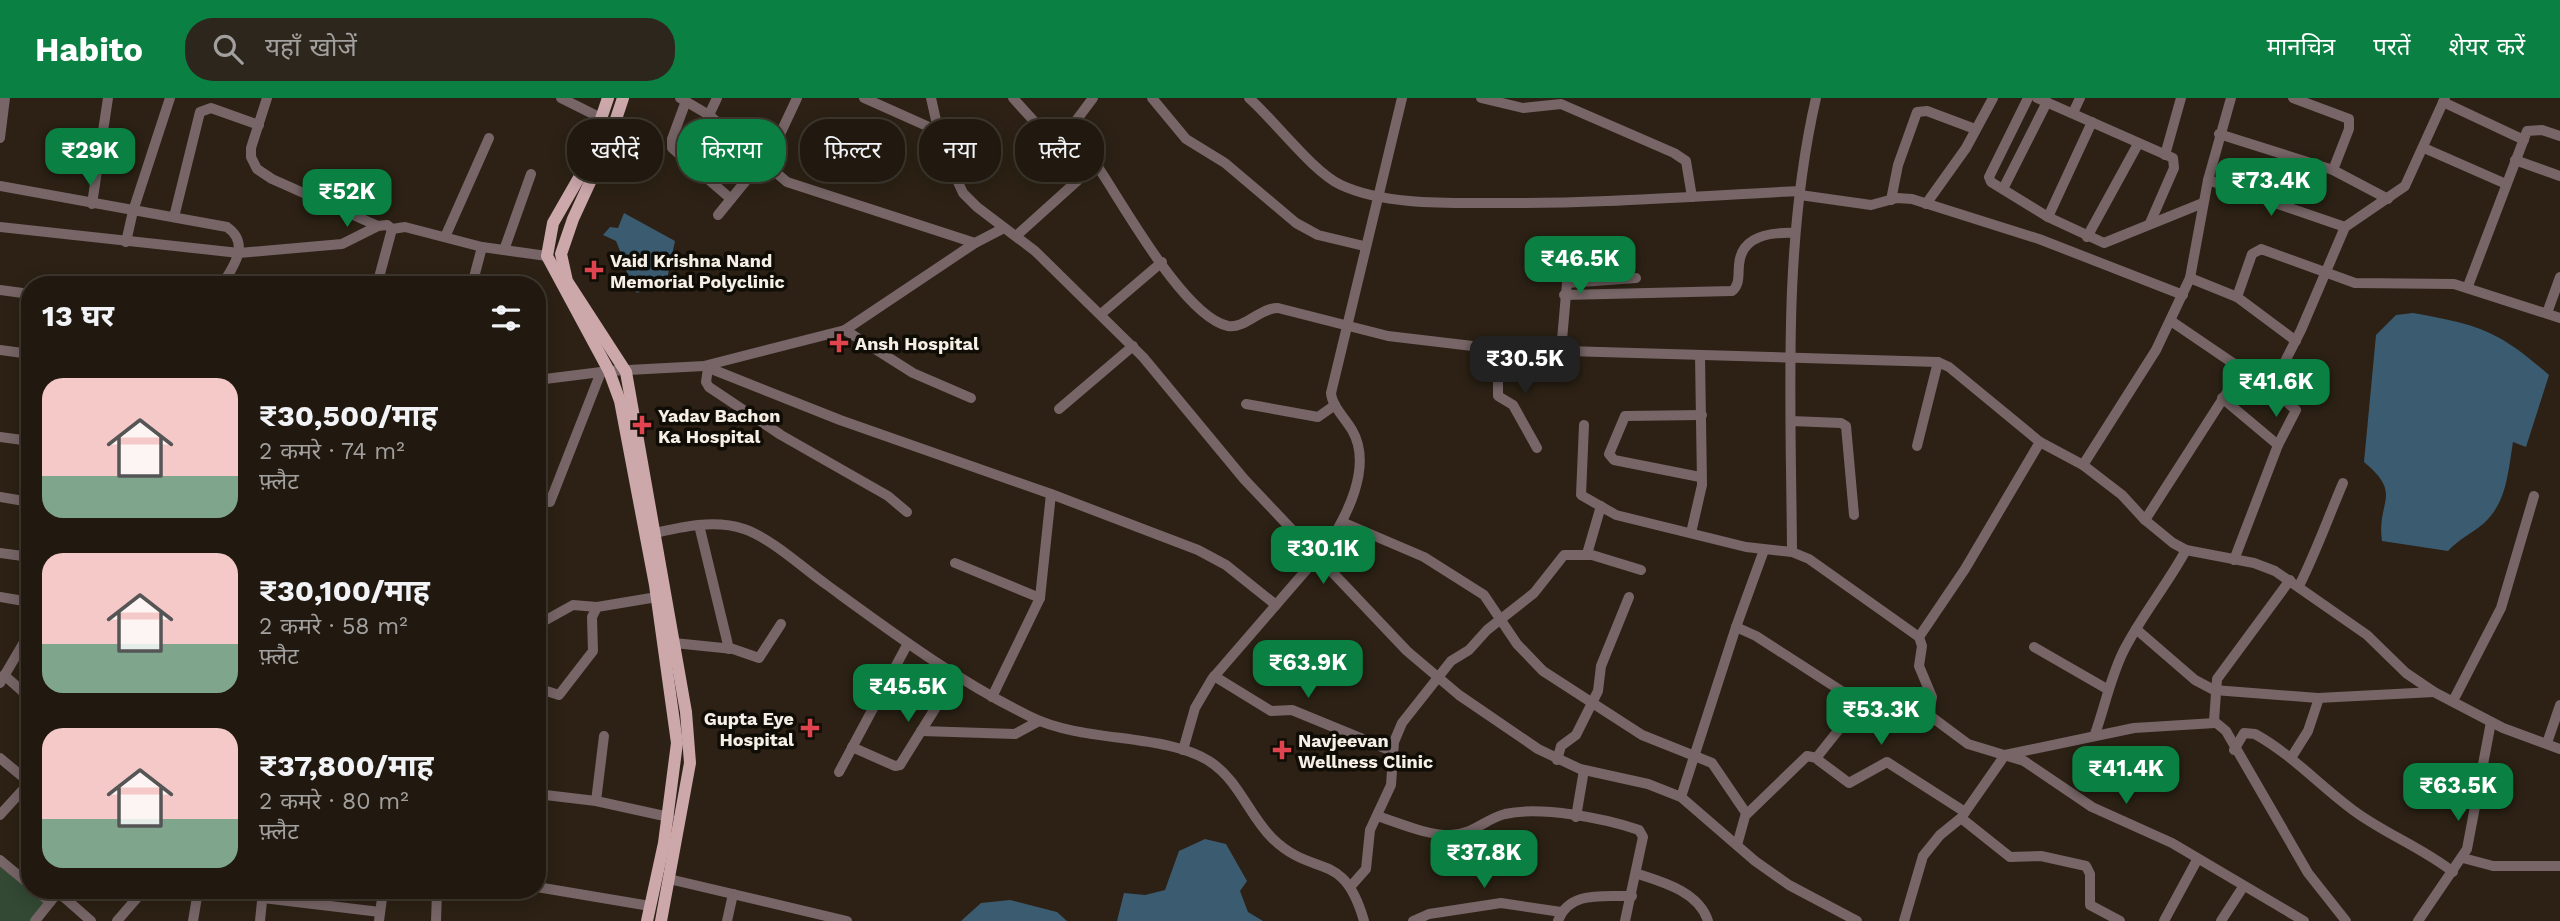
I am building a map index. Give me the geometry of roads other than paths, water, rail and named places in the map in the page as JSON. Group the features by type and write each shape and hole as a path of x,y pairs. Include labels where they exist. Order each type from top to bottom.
{"main road":[{"path":"608,98 584,169 553,223 547,256 620,401 674,643 686,712 690,763 660,921"},
{"path":"623,98 608,144 573,219 561,254 563,269 574,293 626,372 677,743 668,817 647,921"}],"street":[{"path":"0,138 5,98"},
{"path":"92,204 108,98"},
{"path":"126,242 133,211 170,98"},
{"path":"267,98 251,157 264,175 377,226"},
{"path":"561,98 601,118"},
{"path":"709,115 717,98"},
{"path":"786,120 797,98"},
{"path":"864,98 919,123"},
{"path":"931,98 935,119"},
{"path":"1013,98 1032,119"},
{"path":"1077,119 1093,98"},
{"path":"1152,98 1186,139 1225,163 1296,223 1318,234 1364,246"},
{"path":"1249,98 1330,178 1350,188 1379,195 1443,203 1652,200 1800,193 1871,205 1904,198 2039,239 2183,295"},
{"path":"1182,750 1195,708 1214,676 1317,558 1342,522 1357,484 1359,458 1354,433 1335,405 1331,393 1364,246 1402,98"},
{"path":"1482,98 1523,108 1561,104 1674,153 1686,161 1692,197"},
{"path":"1792,552 1791,356 1795,233 1816,98"},
{"path":"1926,204 1966,148 1993,98"},
{"path":"2028,98 1991,171 1991,181 2048,217 2104,243 2203,203"},
{"path":"2073,113 2080,98"},
{"path":"2165,155 2180,98"},
{"path":"2084,465 2108,430 2171,321 2190,278 2208,180 2231,98"},
{"path":"2300,99 2349,119 2349,129 2333,170"},
{"path":"714,119 683,100 672,148 731,199"},
{"path":"2003,189 2042,100 2173,158 2174,168 2150,223"},
{"path":"2271,389 2296,341 2345,228 2405,186 2444,100 2524,140"},
{"path":"174,217 200,112 211,108 258,125"},
{"path":"1891,200 1898,165 1917,112 1927,111 1975,129"},
{"path":"2048,217 2092,122"},
{"path":"2468,286 2527,131 2534,129 2560,136"},
{"path":"2219,134 2333,170 2388,199"},
{"path":"445,237 489,138"},
{"path":"2087,237 2138,144"},
{"path":"2424,148 2506,184"},
{"path":"2515,160 2560,176"},
{"path":"504,250 531,174"},
{"path":"1104,176 1191,303 1226,325 1240,324 1270,307 1388,336 1498,349 1938,362 1949,367 2040,442 2084,465 2122,495 2166,539 2186,550 2264,566 2294,583 2367,635 2406,673 2434,692 2491,722 2560,749"},
{"path":"786,179 794,185 975,243"},
{"path":"2208,180 2345,228"},
{"path":"718,215 747,182"},
{"path":"958,182 964,192 1016,236 1133,346 1244,479 1407,651 1436,677 1556,760 1584,770 1648,783 1681,797 1789,885 1857,921"},
{"path":"1016,236 1076,182"},
{"path":"0,186 228,227 238,241 239,253 227,276"},
{"path":"0,228 239,253 335,246 359,238 377,226 387,225 392,229 405,227 482,247 547,256"},
{"path":"546,379 605,372 706,367 845,330 975,243 1004,228"},
{"path":"380,276 392,229"},
{"path":"1564,295 1732,291 1737,285 1740,256 1745,247 1768,232 1795,233"},
{"path":"474,276 482,247"},
{"path":"2237,297 2252,254 2261,249 2344,280 2367,284 2468,286 2560,318"},
{"path":"1101,314 1162,262"},
{"path":"2547,313 2560,277"},
{"path":"1561,351 1565,286 1572,281 1636,278"},
{"path":"2190,278 2237,297 2296,341"},
{"path":"0,290 21,293"},
{"path":"2171,321 2271,389 2296,410 2278,445 2234,559"},
{"path":"845,330 913,373 971,398"},
{"path":"1059,409 1133,346"},
{"path":"1498,349 1498,396 1513,405 1537,448"},
{"path":"0,350 21,353"},
{"path":"1691,533 1702,488 1700,477 1704,447 1700,356"},
{"path":"1917,446 1938,362"},
{"path":"706,367 840,420 1051,494 1214,558 1276,606"},
{"path":"706,367 706,382 709,387 781,435 888,496 907,512"},
{"path":"2145,520 2242,369"},
{"path":"550,502 605,372"},
{"path":"2222,398 2278,445"},
{"path":"1246,404 1313,417 1323,415 1335,405"},
{"path":"1700,477 1614,460 1609,454 1625,416 1702,415"},
{"path":"1791,421 1841,423 1846,426 1854,515"},
{"path":"1584,425 1581,495 1616,515 1764,550 1792,552 1809,559 1919,637 1922,646 1919,666 1932,697 1929,715"},
{"path":"0,438 21,440"},
{"path":"1919,637 1965,569 2040,442"},
{"path":"2215,723 2214,690 2230,658 2294,583 2325,533 2326,523 2343,483"},
{"path":"992,697 1040,598 1051,494"},
{"path":"2453,701 2498,614 2534,496"},
{"path":"0,497 21,500"},
{"path":"1587,554 1601,506"},
{"path":"1342,522 1430,560 1484,595 1533,662 1591,704 1642,735 1716,766 1746,814"},
{"path":"699,525 729,649"},
{"path":"650,534 699,525 728,525 752,533 907,645 992,697 1039,721 1064,729 1182,750 1206,759 1228,776 1262,827 1284,849 1301,859 1335,871 1352,886 1364,921"},
{"path":"1681,797 1736,626 1764,550"},
{"path":"2095,734 2105,708 2107,689 2136,629 2186,550"},
{"path":"0,552 21,556"},
{"path":"1352,886 1366,869 1370,830 1391,785 1392,751 1398,728 1453,658 1469,650 1500,620 1534,593 1564,555 1587,554 1641,570"},
{"path":"955,563 1040,598"},
{"path":"0,597 21,600"},
{"path":"546,620 573,605 597,607 657,597"},
{"path":"1556,760 1561,746 1576,735 1598,691 1601,666 1629,597"},
{"path":"546,691 559,695 591,653 592,617 597,607"},
{"path":"674,643 729,649 761,658 781,624"},
{"path":"1736,626 1860,703 1885,710 1929,715 1968,744 2030,765 2092,807 2165,839 2304,921"},
{"path":"2136,629 2195,680 2214,690 2319,698 2434,692"},
{"path":"839,772 907,645"},
{"path":"21,647 2,679 21,692"},
{"path":"2034,648 2107,689"},
{"path":"852,747 897,766 956,675"},
{"path":"1214,676 1270,711 1292,710 1392,751"},
{"path":"2291,758 2308,730 2319,698"},
{"path":"1817,758 1860,703"},
{"path":"2547,743 2560,705"},
{"path":"921,731 1015,734 1039,721"},
{"path":"2418,921 2454,872 2470,841 2491,722"},
{"path":"1904,921 1923,856 1940,835 1963,815 2005,755 2095,734 2134,728 2215,723 2226,731 2234,750 2308,873 2346,921"},
{"path":"2234,750 2244,733 2252,732 2291,758 2359,814 2421,853 2433,856 2454,872"},
{"path":"596,801 604,736"},
{"path":"1737,845 1746,814 1807,756 1817,758 1849,783 1887,762 1963,815 2010,857 2042,856 2086,866 2090,874 2090,905 2120,921"},
{"path":"0,758 21,776"},
{"path":"1576,817 1584,770"},
{"path":"0,815 21,793"},
{"path":"546,795 596,801 668,817"},
{"path":"1377,816 1429,832 1451,835 1471,832 1493,819 1515,813 1576,817 1642,832 1637,874 1626,921"},
{"path":"2463,858 2497,866 2560,866"},
{"path":"0,860 21,878"},
{"path":"2164,921 2197,860"},
{"path":"1637,874 1689,896 1702,908 1707,921"},
{"path":"669,879 807,916 847,921"},
{"path":"2221,921 2243,887"},
{"path":"546,889 650,906"},
{"path":"727,921 733,894"},
{"path":"1413,921 1434,913 1497,903 1560,917 1573,900 1632,896"},
{"path":"46,899 50,902"},
{"path":"35,921 52,899"},
{"path":"68,899 92,921"},
{"path":"117,921 136,899"},
{"path":"194,921 197,899"},
{"path":"260,921 262,899"},
{"path":"291,899 380,916"},
{"path":"319,899 319,904"},
{"path":"436,921 437,899"},
{"path":"2279,921 2286,910"}],"water":[{"path":"624,213 675,241 667,279 637,293 616,241 603,235 610,227 618,228"},
{"path":"2413,313 2455,321 2487,332 2516,348 2549,375 2526,447 2513,442 2508,476 2497,507 2483,524 2448,551 2382,541 2381,527 2386,491 2376,473 2364,462 2376,335 2396,315"},
{"path":"1205,839 1226,844 1247,881 1240,891 1248,912 1263,921 1117,921 1124,893 1145,895 1165,890 1179,851"},
{"path":"1010,900 1057,912 1067,921 961,921 981,903"}],"place":[{"name":"Vaid Krishna Nand Memorial Polyclinic","path":"594,270"},
{"name":"Ansh Hospital","path":"839,343"},
{"name":"Yadav Bachon Ka Hospital","path":"642,425"},
{"name":"Gupta Eye Hospital","path":"810,728"},
{"name":"Navjeevan Wellness Clinic","path":"1282,750"}]}
